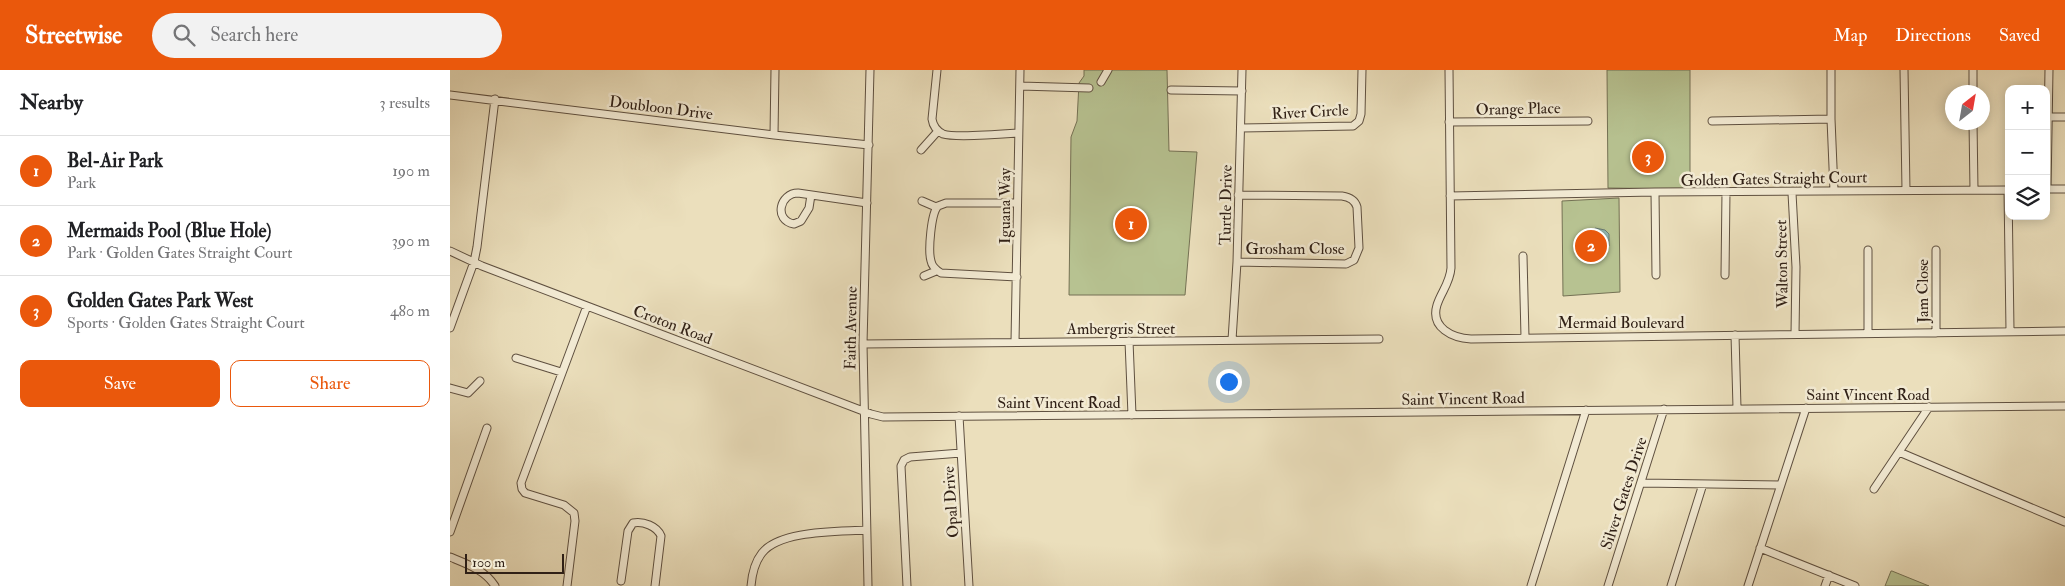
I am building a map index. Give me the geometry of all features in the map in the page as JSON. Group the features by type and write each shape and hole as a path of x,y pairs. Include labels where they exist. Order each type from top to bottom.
{"street":[{"path":"774,135 775,70"},
{"name":"Faith Avenue","path":"868,586 863,344 870,70"},
{"path":"937,70 932,119 938,131 950,135 1018,134"},
{"name":"Iguana Way","path":"1015,342 1020,70"},
{"path":"1101,82 1108,70"},
{"name":"Turtle Drive","path":"1232,340 1237,262 1242,70"},
{"name":"River Circle","path":"1241,128 1353,126 1359,120 1361,114 1362,70"},
{"name":"Mermaid Boulevard","path":"1449,70 1452,268 1448,283 1437,305 1436,313 1438,323 1450,334 1466,338 1735,336 2010,330 2065,331"},
{"path":"1831,70 1834,191"},
{"path":"1904,70 1906,190"},
{"path":"1973,70 1973,85"},
{"path":"2049,70 2049,85"},
{"path":"1020,86 1089,88"},
{"path":"1171,90 1242,91"},
{"name":"Doubloon Drive","path":"450,95 869,145"},
{"path":"450,328 474,262 477,247 494,99"},
{"path":"2050,118 2065,117"},
{"path":"1712,121 1831,119"},
{"name":"Orange Place","path":"1449,122 1588,120"},
{"path":"1973,130 1974,190"},
{"path":"2048,175 2049,130"},
{"path":"921,150 938,131"},
{"path":"2050,189 2065,189"},
{"name":"Golden Gates Straight Court","path":"1450,196 1656,192 2005,190"},
{"path":"1656,192 1656,275"},
{"path":"1726,192 1726,275"},
{"name":"Walton Street","path":"1792,192 1796,267 1795,334"},
{"path":"811,195 808,208 801,221 794,224 782,218 780,210 787,196 796,193 811,195 868,203"},
{"name":"Grosham Close","path":"1237,262 1346,264 1354,260 1359,248 1357,206 1347,197 1238,195"},
{"path":"922,201 936,207"},
{"path":"936,271 930,259 933,216 936,207 943,203 1018,203"},
{"path":"2008,220 2010,330"},
{"path":"1868,250 1868,334"},
{"name":"Jam Close","path":"1936,250 1936,333"},
{"name":"Croton Road","path":"450,251 587,306 863,410"},
{"path":"1523,256 1525,337"},
{"path":"924,276 936,271 946,274 1017,277"},
{"path":"567,586 575,521 574,513 564,505 525,493 521,485 561,372 587,306"},
{"path":"1735,336 1737,408"},
{"name":"Ambergris Street","path":"863,344 1379,339"},
{"path":"1129,341 1132,415"},
{"path":"516,358 561,372"},
{"path":"450,388 468,393 480,382"},
{"name":"Saint Vincent Road","path":"863,410 887,417 2065,406"},
{"path":"1874,489 1929,407"},
{"path":"1748,586 1806,408"},
{"name":"Silver Gates Drive","path":"1608,586 1664,409"},
{"path":"1531,586 1586,410"},
{"name":"Opal Drive","path":"958,416 969,586"},
{"path":"450,532 488,428"},
{"path":"1899,452 2065,522"},
{"path":"907,586 900,466 904,460 910,457 961,453"},
{"path":"1641,483 1780,485"},
{"path":"1672,586 1704,484"},
{"path":"621,581 629,528 632,523 638,522 648,524 660,532 655,586"},
{"path":"751,586 753,572 758,559 766,548 779,540 792,536 866,530"},
{"path":"1760,548 1855,586"},
{"path":"450,557 480,571 495,586"},
{"path":"1826,586 1829,575"}],"green space":[{"path":"1084,70 1167,70 1169,151 1197,152 1185,295 1069,295 1071,137 1077,121 1079,83 1084,76"},
{"path":"1607,70 1690,70 1690,189 1608,188"},
{"path":"1619,198 1620,292 1563,296 1562,201"},
{"path":"1892,571 1929,586 1885,586"}],"water":[{"path":"1595,228 1605,230 1609,234 1609,246 1604,248 1595,245 1592,235"}],"place":[{"name":"Golden Gates Park West","path":"1648,157"},
{"name":"Bel-Air Park","path":"1131,224"},
{"name":"Mermaids Pool (Blue Hole)","path":"1591,246"}]}
